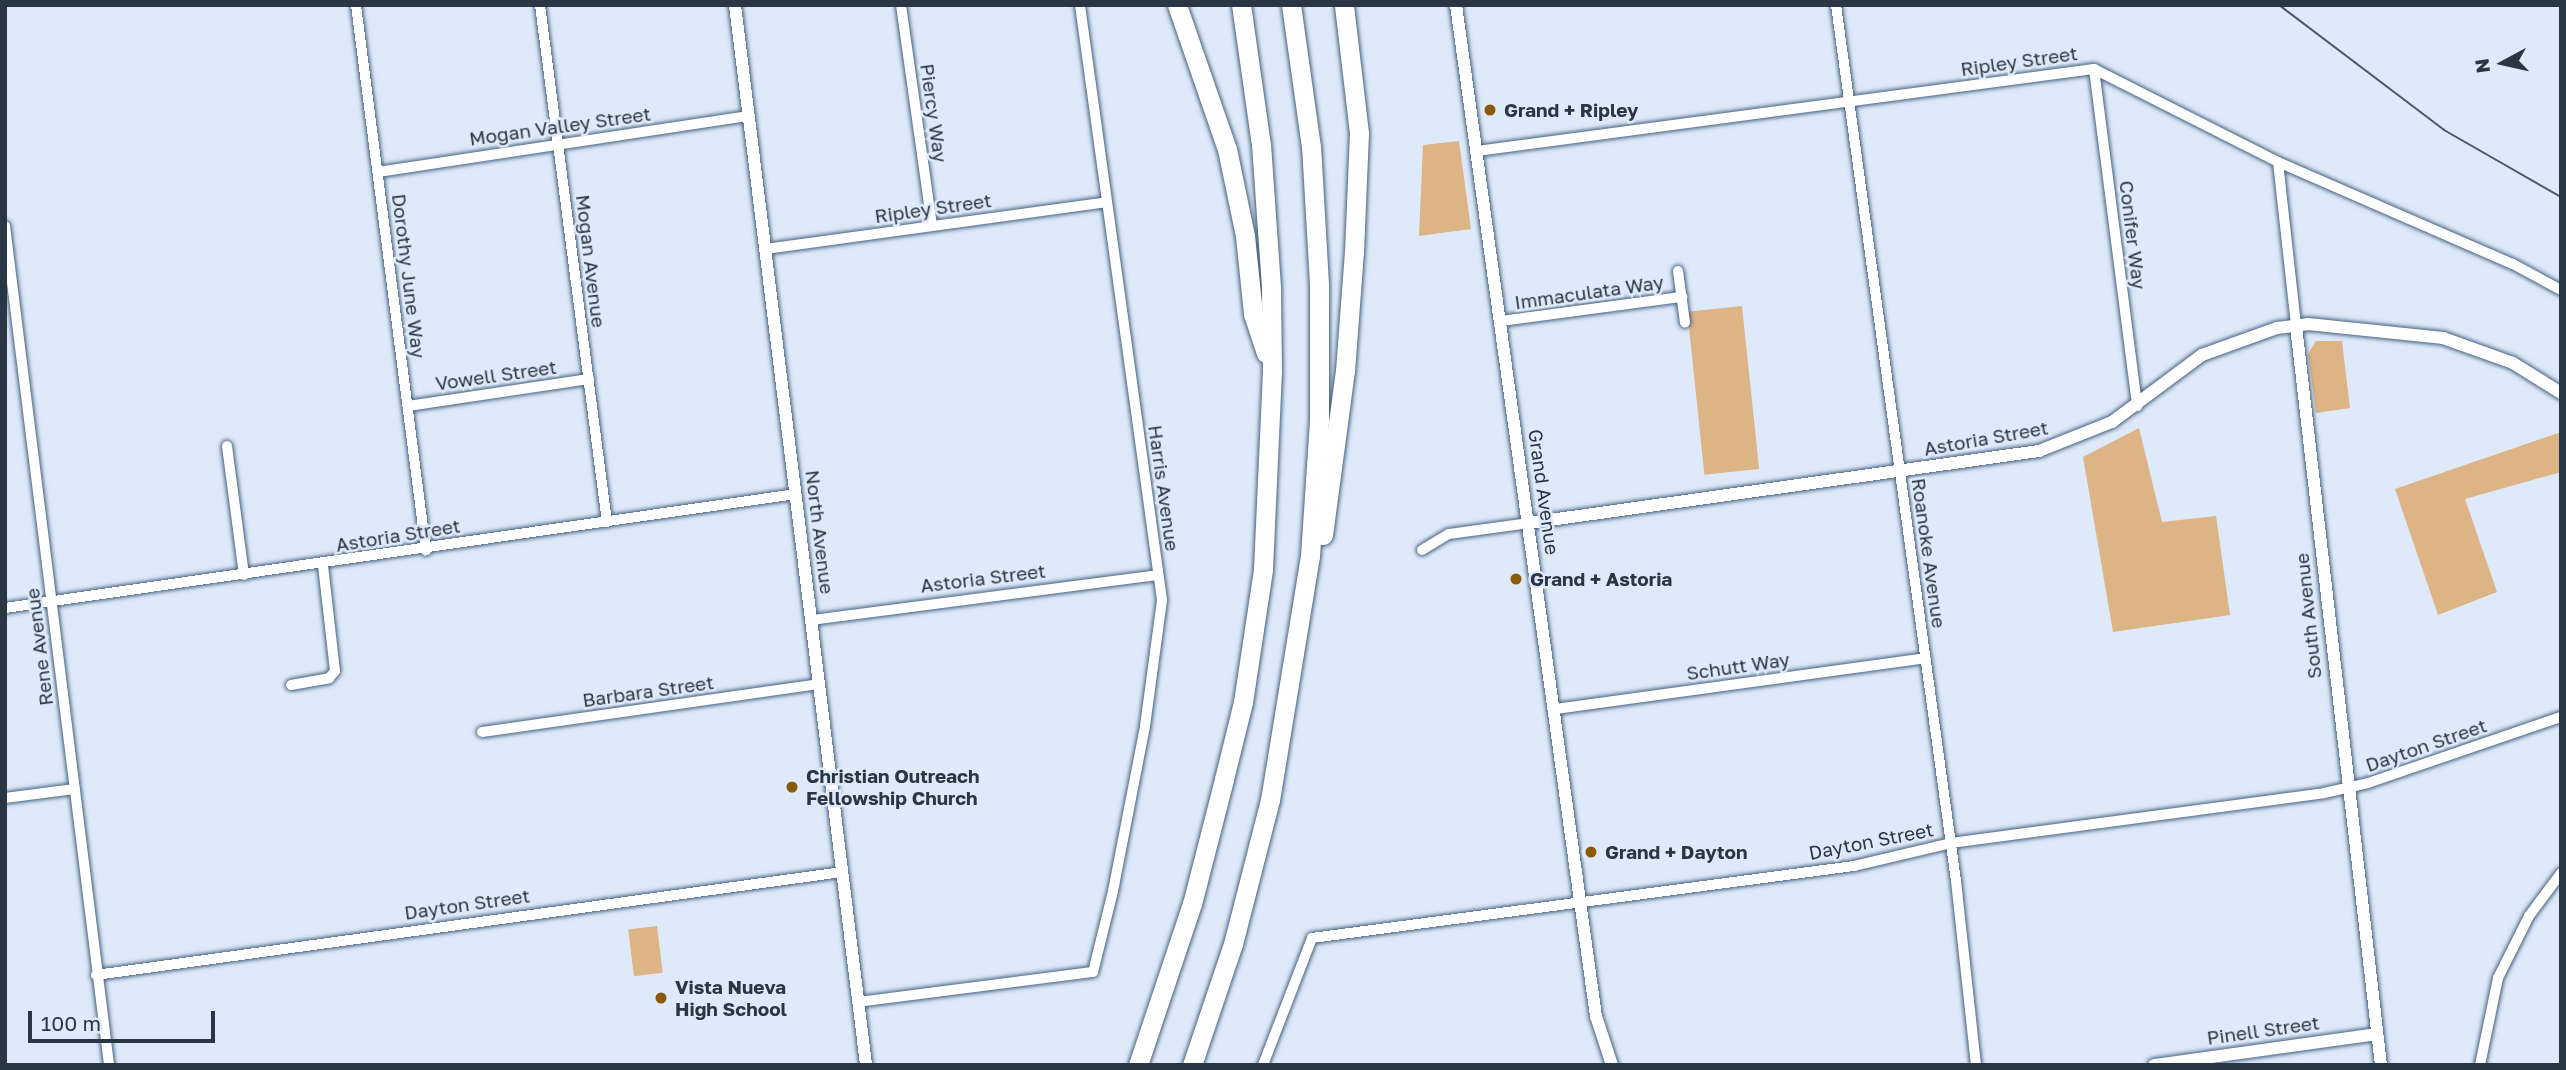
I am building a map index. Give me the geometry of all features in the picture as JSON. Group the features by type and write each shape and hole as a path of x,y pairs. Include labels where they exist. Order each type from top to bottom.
{"highway":[{"path":"1177,5 1227,149 1245,236 1253,314 1272,371"},
{"path":"1138,1065 1192,904 1243,702 1263,569 1272,371 1261,145 1241,5"},
{"path":"1292,5 1311,148 1319,284 1319,420 1298,653"},
{"path":"1192,1065 1233,944 1267,813 1298,653 1317,574 1330,490 1354,252 1359,133 1345,5"}],"street":[{"name":"Dorothy June Way","path":"356,5 426,551"},
{"name":"Mogan Avenue","path":"540,5 607,522"},
{"name":"North Avenue","path":"735,5 866,1065"},
{"name":"Piercy Way","path":"901,5 932,226"},
{"name":"Harris Avenue","path":"858,1002 1093,972 1145,726 1162,600 1080,5"},
{"name":"Grand Avenue","path":"1456,5 1596,1016 1612,1065"},
{"name":"Roanoke Avenue","path":"1836,5 1951,843 1976,1065"},
{"name":"Ripley Street","path":"1477,151 2094,69 2278,162 2513,264 2561,290"},
{"name":"Conifer Way","path":"2094,69 2137,406"},
{"name":"Mogan Valley Street","path":"377,172 749,116"},
{"name":"South Avenue","path":"2278,162 2346,789 2381,1065"},
{"name":"Ripley Street","path":"765,249 1106,202"},
{"name":"Rene Avenue","path":"5,226 109,1065"},
{"name":"Immaculata Way","path":"1678,271 1685,324"},
{"name":"Immaculata Way","path":"1501,321 1682,297"},
{"name":"Astoria Street","path":"1422,550 1449,534 1900,472 2058,446 2137,406 2183,368 2223,344 2296,326 2443,338 2503,358 2561,393"},
{"name":"Vowell Street","path":"408,406 589,379"},
{"path":"227,446 244,576"},
{"name":"Astoria Street","path":"5,608 323,566 796,494"},
{"path":"291,685 329,678 335,671 323,566"},
{"name":"Astoria Street","path":"812,620 1158,575"},
{"name":"Schutt Way","path":"1555,709 1926,659"},
{"name":"Barbara Street","path":"482,732 819,684"},
{"name":"Dayton Street","path":"1263,1065 1312,938 1854,866 1951,843 2346,789 2561,717"},
{"path":"5,798 74,789"},
{"name":"Dayton Street","path":"96,975 842,872"},
{"path":"2480,1065 2488,1011 2507,957 2529,916 2561,873"},
{"name":"Pinell Street","path":"2154,1065 2377,1034"}],"shaded area":[{"path":"1459,141 1471,229 1419,236 1423,145"},
{"path":"1742,306 1759,469 1704,475 1687,312"},
{"path":"2316,341 2342,341 2350,408 2316,413 2308,354"},
{"path":"2139,428 2162,522 2216,516 2230,615 2113,632 2083,457"},
{"path":"2561,432 2561,472 2465,499 2497,592 2438,615 2395,489"},
{"path":"657,926 663,973 634,976 628,930"}],"tram line":[{"path":"2279,5 2444,130 2561,197"}],"place":[{"name":"Grand + Ripley","path":"1490,110"},
{"name":"Grand + Astoria","path":"1516,579"},
{"name":"Christian Outreach Fellowship Church","path":"792,787"},
{"name":"Grand + Dayton","path":"1591,852"},
{"name":"Vista Nueva High School","path":"661,998"}]}
